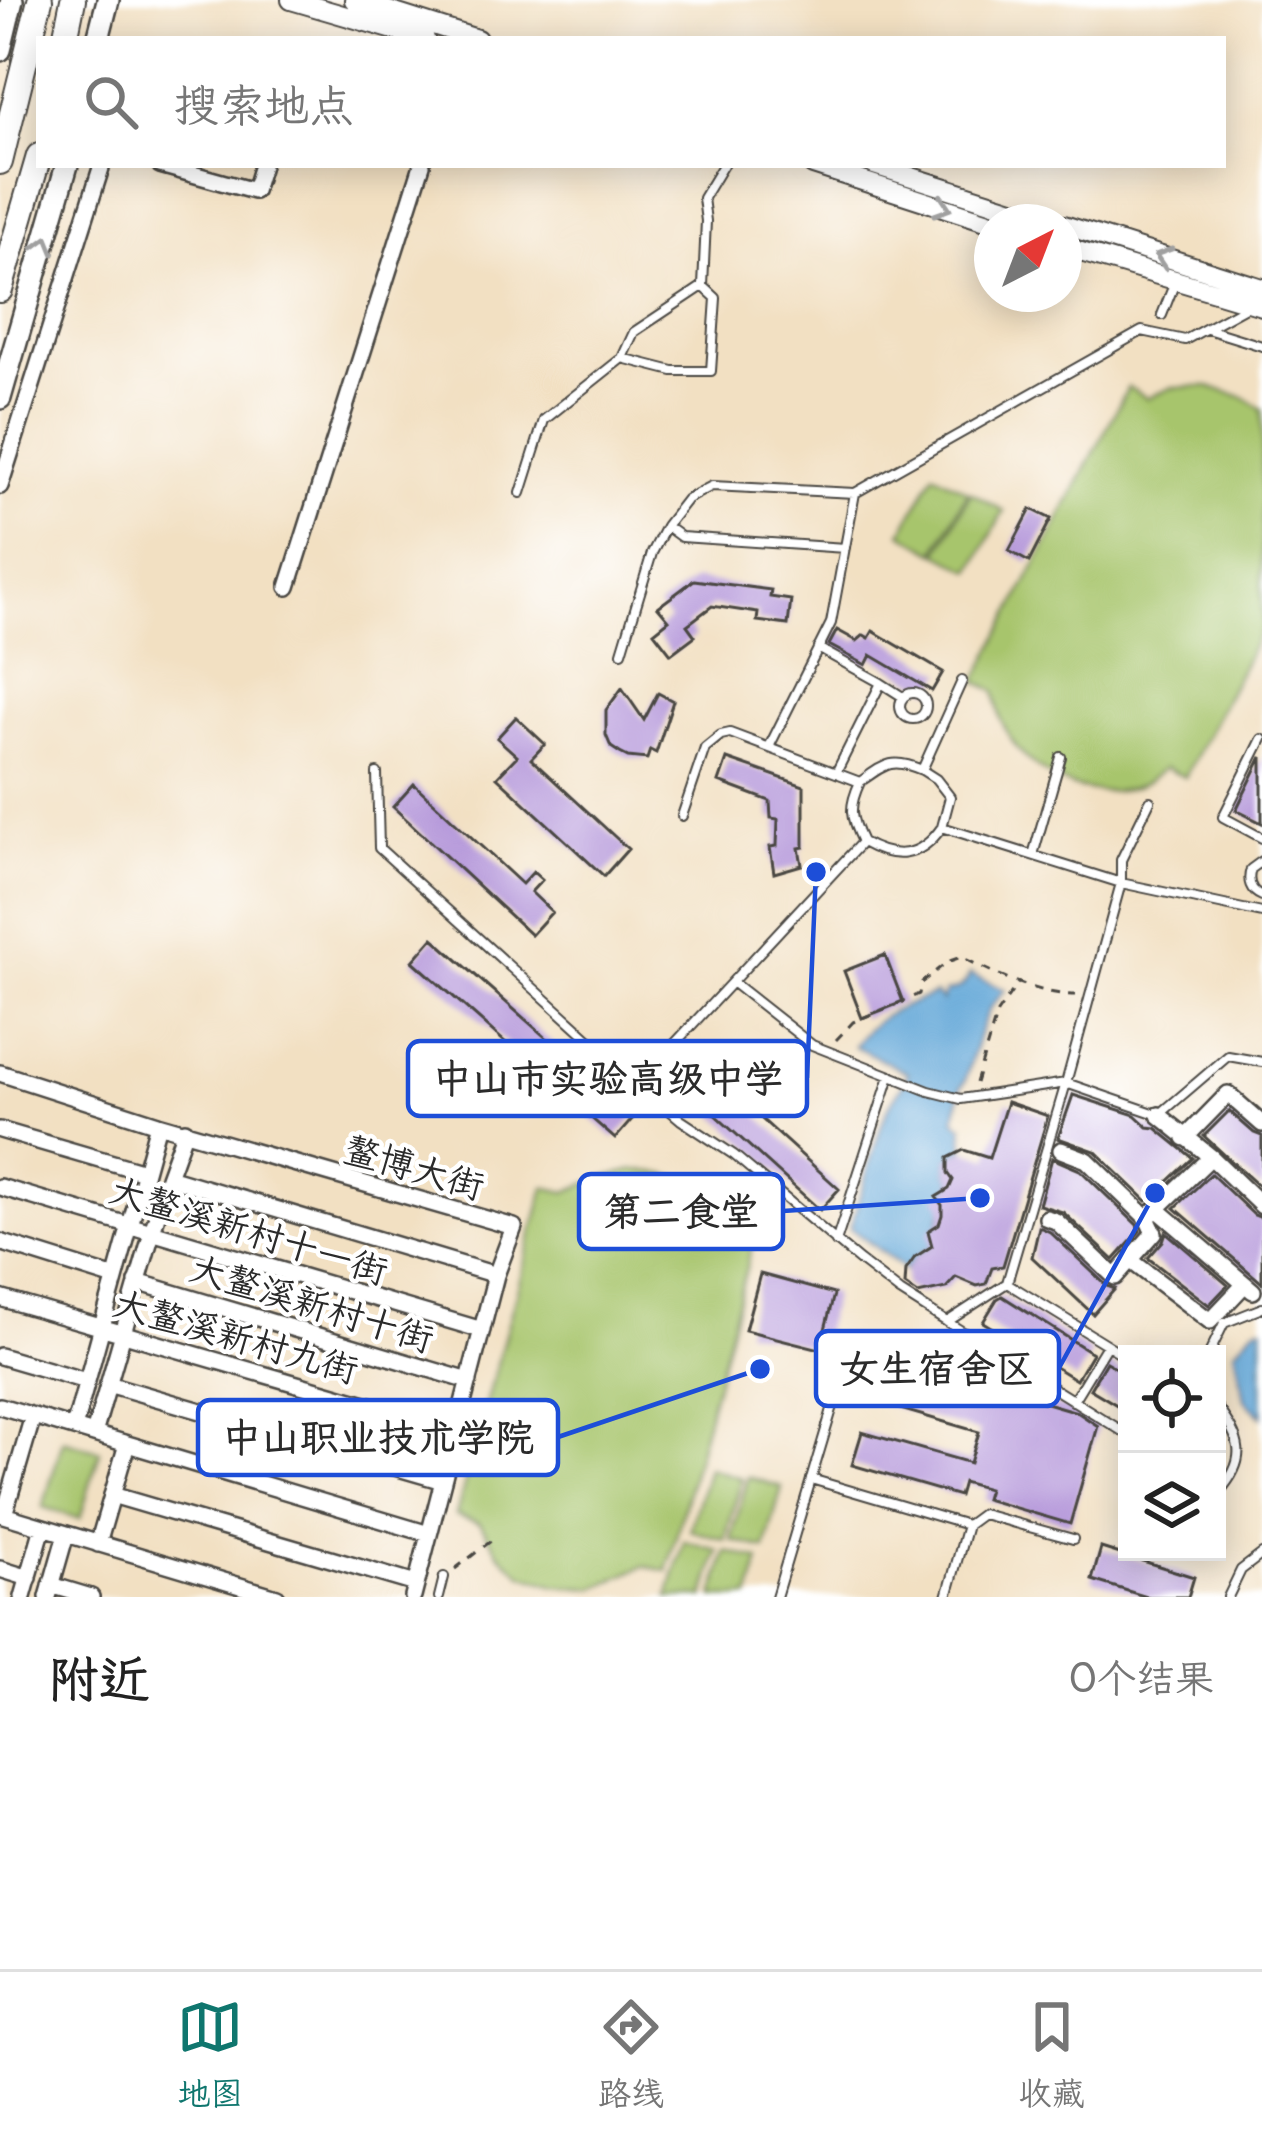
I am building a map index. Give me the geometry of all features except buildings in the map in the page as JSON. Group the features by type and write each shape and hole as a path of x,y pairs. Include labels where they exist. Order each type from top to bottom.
{"highway":[{"path":"0,162 40,0"},
{"path":"65,36 73,0"},
{"path":"0,290 36,166"}],"main road":[{"path":"0,50 12,0"},
{"path":"99,36 108,0"},
{"path":"0,398 66,171"}],"street":[{"path":"291,0 414,36"},
{"path":"354,0 462,36"},
{"path":"0,486 102,168"},
{"path":"171,168 254,191 261,168"},
{"path":"288,587 421,168"},
{"path":"822,168 974,218"},
{"path":"883,168 997,204"},
{"path":"66,171 94,193"},
{"path":"1082,232 1258,299"},
{"path":"1082,252 1258,299"},
{"name":"鳌博大街","path":"0,1072 158,1124 514,1227 496,1275 415,1591"},
{"path":"1185,1138 1228,1094 1262,1124"},
{"path":"1159,1115 1262,1205"},
{"path":"74,1428 158,1124"},
{"path":"0,1130 144,1172"},
{"path":"94,1434 185,1130"},
{"path":"1061,1150 1087,1160 1249,1287 1210,1321 1130,1260"},
{"path":"1152,1213 1211,1157"},
{"path":"168,1177 496,1275"},
{"name":"大鳌溪新村十一街","path":"0,1186 482,1330"},
{"path":"1047,1218 1056,1221 1114,1276 1154,1233 1152,1213"},
{"path":"0,1242 115,1278"},
{"name":"大鳌溪新村十街","path":"137,1282 469,1381"},
{"name":"大鳌溪新村九街","path":"0,1298 456,1430"},
{"path":"0,1355 86,1381"},
{"path":"108,1384 443,1481"},
{"path":"0,1406 429,1534"},
{"path":"33,1416 2,1515 277,1597"},
{"path":"98,1544 128,1444"},
{"path":"0,1461 18,1466"},
{"path":"112,1495 415,1591"},
{"path":"23,1597 43,1527"},
{"path":"66,1534 50,1591 92,1597"},
{"path":"0,1569 28,1578"}],"lane":[{"path":"622,358 673,371 711,371 716,298 703,286 703,198 721,168"},
{"path":"1162,315 1175,280"},
{"path":"520,493 544,420 622,358 634,332 703,286"},
{"path":"622,652 652,553 687,500 712,487 855,494 1142,331 1185,340 1258,299"},
{"path":"1207,329 1262,346"},
{"path":"769,747 831,623 855,494"},
{"path":"666,526 681,537 845,548"},
{"path":"818,648 903,697"},
{"path":"922,770 962,681"},
{"path":"836,773 881,683"},
{"path":"920,695 924,712 916,718 905,716 900,705 903,697 920,695"},
{"path":"924,712 944,722"},
{"path":"682,816 705,748 730,733 860,782"},
{"path":"1262,739 1223,817 1262,838"},
{"path":"1033,855 1061,758"},
{"path":"905,763 922,770 950,797 942,827 934,839 914,852 886,855 862,842 852,822 851,802 860,782 885,764 905,763"},
{"path":"377,772 379,848 638,1083 900,1292 1118,1428"},
{"path":"947,1322 1007,1283 1121,883 1121,860 1150,801"},
{"path":"942,827 1121,883 1262,913"},
{"path":"638,1083 862,842"},
{"path":"1262,861 1251,869 1249,880 1253,891 1262,896"},
{"path":"732,982 812,1045 961,1099 1066,1084 1159,1115 1228,1056 1262,1061"},
{"path":"836,1242 890,1076"},
{"path":"1007,1283 1118,1352"},
{"path":"1213,1345 1224,1323 1262,1308"},
{"path":"776,1597 853,1339"},
{"path":"1073,1401 1107,1345"},
{"path":"1226,1420 1235,1433 1239,1457 1226,1483"},
{"path":"811,1479 968,1525"},
{"path":"947,1597 968,1525 982,1514 1073,1539"},
{"path":"1228,1597 1241,1570 1262,1554"},
{"path":"439,1597 444,1577"}],"path":[{"path":"831,1052 838,1036 853,1022 912,999 920,994 921,983 961,957 1062,995 1090,995"},
{"path":"972,1097 997,1013 1019,981"},
{"path":"444,1577 491,1541"}],"green space":[{"path":"1206,386 1243,397 1262,409 1262,628 1185,777 1164,768 1141,785 1120,791 1078,788 1039,769 1023,755 1001,719 995,691 976,681 1128,387 1147,398 1171,388"},
{"path":"934,473 968,491 935,552 902,533"},
{"path":"971,492 1004,511 972,571 938,553"},
{"path":"636,1170 670,1175 695,1186 714,1204 732,1235 753,1242 667,1571 644,1566 595,1588 555,1585 522,1574 498,1552 480,1523 456,1515 545,1187 566,1192"},
{"path":"63,1440 100,1451 80,1519 43,1507"},
{"path":"708,1468 742,1478 725,1540 690,1530"},
{"path":"748,1477 782,1487 765,1549 731,1540"},
{"path":"684,1541 718,1550 705,1597 668,1597"},
{"path":"726,1551 760,1560 750,1597 714,1597"}],"water":[{"path":"970,974 1005,990 990,1008 961,1087 955,1119 963,1126 964,1150 948,1159 953,1180 932,1246 906,1270 850,1228 885,1115 908,1073 854,1046 880,1019 936,994 942,1001 945,992 961,987"},
{"path":"1262,1326 1262,1416 1245,1400 1235,1350"}],"place":[{"name":"中山市实验高级中学","path":"816,872"},
{"name":"女生宿舍区","path":"1155,1193"},
{"name":"第二食堂","path":"980,1198"},
{"name":"中山职业技术学院","path":"760,1369"}]}
